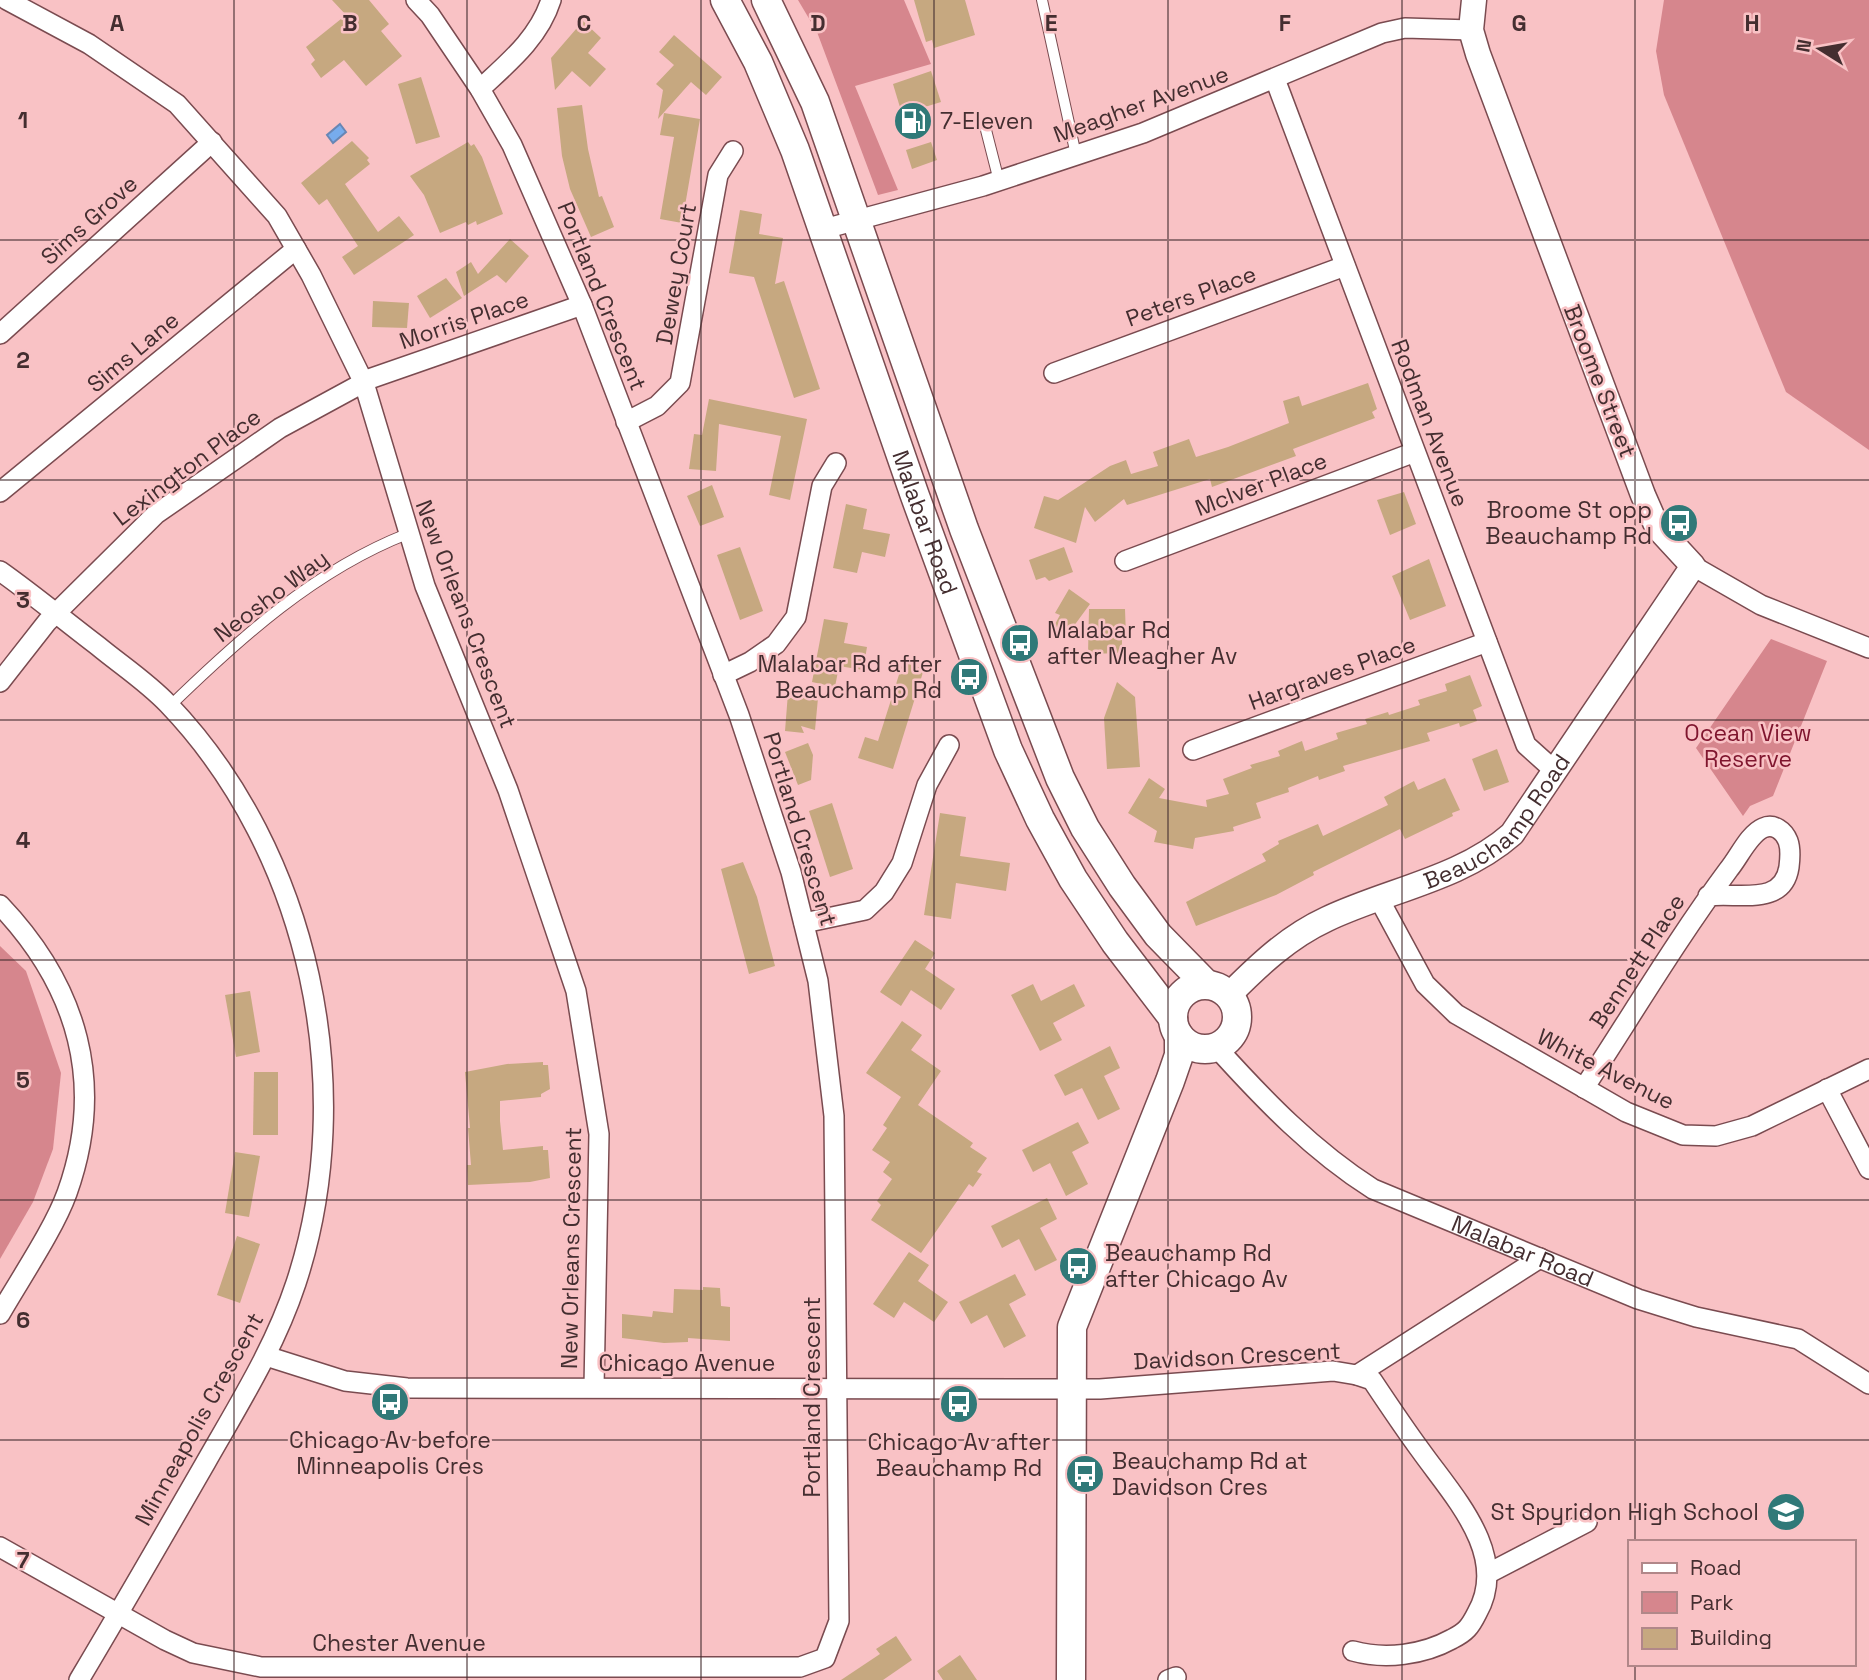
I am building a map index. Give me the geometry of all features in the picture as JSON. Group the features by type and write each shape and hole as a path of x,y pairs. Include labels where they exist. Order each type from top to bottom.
{"main road":[{"name":"Malabar Road","path":"725,0 758,62 824,229 881,400 1009,751 1040,819 1073,879 1176,1027"},
{"name":"Malabar Road","path":"766,0 815,102 960,517 1060,778 1085,828 1122,886 1158,934 1218,989"},
{"path":"1071,1680 1070,1343 1076,1313 1179,1055 1176,1027 1182,994 1218,989 1238,1014 1233,1034 1212,1049 1189,1059 1170,1081"},
{"path":"1176,1027 1196,1048 1212,1049"}],"street":[{"name":"New Orleans Crescent","path":"8,0 89,44 177,104 277,216 339,328 364,383 407,534 508,790 576,992 599,1134 594,1387"},
{"name":"Portland Crescent","path":"416,0 430,15 480,89 512,145 582,305 723,675 791,872 804,923 818,981 834,1116 839,1621 825,1658"},
{"path":"480,89 521,51 545,19 551,0"},
{"name":"Broome Street","path":"1474,0 1471,30 1507,135 1657,527 1693,566 1761,605 1869,648"},
{"name":"Meagher Avenue","path":"824,229 999,181 1143,133 1382,33 1405,28 1471,30"},
{"name":"Rodman Avenue","path":"1275,79 1527,745 1556,772"},
{"name":"Sims Grove","path":"0,334 212,142"},
{"name":"Dewey Court","path":"626,422 657,406 680,383 718,175 733,151"},
{"name":"Sims Lane","path":"0,492 296,249"},
{"name":"Peters Place","path":"1054,373 1345,266"},
{"name":"Morris Place","path":"364,383 416,362 582,305"},
{"name":"Lexington Place","path":"0,682 31,639 57,615 91,576 156,514 280,428 364,383"},
{"name":"McIver Place","path":"1125,561 1415,452"},
{"path":"723,675 750,662 776,644 796,617 822,486 836,463"},
{"name":"Beauchamp Road","path":"1218,989 1323,920 1463,866 1497,847 1524,819 1693,566"},
{"name":"Minneapolis Crescent","path":"0,572 170,706 230,785 271,859 304,949 319,1035 323,1124 315,1209 297,1282 266,1356 79,1680"},
{"name":"Hargraves Place","path":"1193,750 1487,642"},
{"path":"804,923 865,910 884,892 902,863 927,785 948,745"},
{"name":"Bennett Place","path":"1584,1088 1708,896 1762,828 1772,826 1781,830 1788,841 1790,855 1785,882 1779,890 1764,895 1708,896"},
{"name":"White Avenue","path":"1378,899 1408,958 1441,1002 1486,1032 1626,1112 1683,1135 1716,1136 1752,1126 1869,1069"},
{"path":"0,905 35,944 61,990 79,1039 84,1084 80,1148 66,1195 0,1314"},
{"name":"Malabar Road","path":"1212,1049 1333,1164 1373,1189 1639,1299 1696,1317 1798,1339 1869,1384"},
{"path":"1828,1089 1869,1169"},
{"name":"Davidson Crescent","path":"1070,1388 1100,1389 1333,1371 1357,1375 1540,1258"},
{"name":"Chicago Avenue","path":"266,1356 313,1374 379,1387 1070,1388"},
{"path":"1353,1651 1370,1656 1398,1655 1435,1648 1467,1632 1482,1605 1489,1573 1482,1547 1469,1519 1372,1380 1357,1375"},
{"path":"1489,1573 1587,1522"},
{"name":"Chester Avenue","path":"0,1547 118,1615 193,1653 261,1667 800,1667 825,1658"}],"lane":[{"path":"1042,0 1076,155"},
{"path":"986,130 999,181"},
{"name":"Neosho Way","path":"170,706 258,625 303,591 351,561 407,534"}],"green space":[{"path":"798,0 904,0 931,64 855,86 898,190 878,195 817,32"},
{"path":"1664,0 1869,0 1869,450 1786,392 1664,95 1656,51"},
{"name":"Ocean View Reserve","path":"1771,639 1827,661 1773,796 1750,806 1743,816 1696,748"},
{"path":"0,946 26,971 61,1073 53,1149 33,1202 0,1259"}],"water":[{"path":"340,124 346,132 333,143 327,135"}],"building":[{"path":"332,0 369,0 389,24 381,31 402,56 366,86 344,60 321,78 311,64 315,60 306,47 346,15"},
{"path":"914,0 965,0 975,35 934,48 932,40 926,42"},
{"path":"583,21 601,38 588,53 606,69 590,87 572,71 555,90 551,58"},
{"path":"674,35 722,77 706,95 691,82 658,119 663,90 656,84 674,65 659,52"},
{"path":"931,71 941,102 902,114 893,84"},
{"path":"421,77 440,137 416,144 398,84"},
{"path":"582,105 599,197 602,196 614,227 591,237 570,189 562,156 557,108"},
{"path":"664,113 700,119 682,223 660,219 674,137 660,135"},
{"path":"352,141 369,158 367,160 370,164 345,184 378,232 399,216 414,235 354,275 342,257 358,246 327,199 319,205 301,183"},
{"path":"468,142 471,146 474,144 482,157 503,214 477,225 476,221 468,225 466,222 440,233 424,195 410,176"},
{"path":"931,142 937,160 912,169 906,150"},
{"path":"740,210 762,214 759,234 783,238 775,284 784,281 820,389 794,398 754,277 729,273"},
{"path":"510,239 529,256 506,283 497,275 464,296 456,272 471,262 478,274"},
{"path":"446,278 462,298 430,318 417,296"},
{"path":"373,301 409,303 407,328 372,327"},
{"path":"1368,383 1377,409 1372,412 1375,418 1293,449 1296,456 1212,487 1210,479 1127,505 1124,499 1095,522 1085,507 1076,543 1034,528 1044,496 1058,500 1110,466 1126,460 1131,474 1158,466 1153,452 1189,439 1196,457 1228,447 1289,423 1283,401 1299,396 1302,406"},
{"path":"709,399 807,419 790,500 769,495 781,436 719,424 716,471 689,469 694,434 702,435"},
{"path":"712,485 724,517 700,526 687,496"},
{"path":"1404,492 1416,524 1390,535 1377,500"},
{"path":"846,504 867,509 863,529 890,534 885,557 862,552 857,573 833,568"},
{"path":"740,547 763,611 740,620 717,555"},
{"path":"1064,547 1073,572 1049,581 1045,577 1036,580 1029,560"},
{"path":"1429,559 1446,606 1410,620 1392,576"},
{"path":"1069,589 1090,604 1068,634 1054,626 1060,615 1055,613"},
{"path":"1089,609 1125,609 1126,637 1122,638 1122,653 1088,654"},
{"path":"824,619 848,623 844,643 867,647 863,670 839,666 835,687 812,682"},
{"path":"903,662 924,669 893,769 858,758 865,737 878,741"},
{"path":"1470,675 1482,706 1473,710 1477,721 1460,727 1459,723 1427,733 1430,741 1343,766 1345,771 1319,780 1318,776 1288,788 1289,792 1256,803 1261,818 1233,827 1234,831 1195,838 1193,849 1154,842 1157,831 1128,813 1149,778 1165,789 1159,798 1207,807 1206,800 1229,794 1223,779 1252,768 1250,765 1280,756 1278,751 1302,741 1305,751 1338,739 1336,733 1367,724 1365,719 1420,705 1418,700 1447,691 1445,684"},
{"path":"1117,682 1135,697 1140,767 1107,769 1104,718"},
{"path":"788,693 790,698 818,698 815,730 801,726 804,733 785,731"},
{"path":"808,743 813,755 811,780 798,785 785,752"},
{"path":"1497,749 1509,782 1484,791 1472,759"},
{"path":"1445,778 1460,810 1452,813 1453,816 1405,839 1400,829 1313,872 1314,875 1276,895 1196,926 1186,902 1266,861 1262,854 1279,844 1278,841 1318,824 1323,836 1388,805 1384,797 1414,781 1418,790"},
{"path":"832,803 853,869 830,877 809,811"},
{"path":"940,813 966,817 960,856 1010,863 1006,891 956,883 951,919 924,915"},
{"path":"743,862 757,897 775,966 749,974 721,869"},
{"path":"915,940 935,953 925,969 955,989 941,1010 911,990 901,1006 880,992"},
{"path":"1033,984 1041,1001 1074,984 1085,1006 1053,1023 1062,1040 1040,1051 1011,995"},
{"path":"250,991 260,1052 236,1057 225,995"},
{"path":"902,1021 922,1035 911,1050 941,1071 918,1105 973,1143 970,1147 987,1158 977,1172 982,1174 973,1187 969,1184 921,1253 871,1220 881,1205 877,1201 892,1179 883,1172 890,1162 872,1150 887,1128 883,1125 901,1097 866,1073"},
{"path":"1110,1046 1120,1068 1104,1076 1120,1109 1098,1120 1082,1088 1065,1096 1054,1075"},
{"path":"543,1062 543,1065 548,1065 550,1089 541,1094 541,1097 500,1101 500,1121 503,1150 543,1146 543,1150 548,1150 550,1178 530,1182 468,1185 467,1165 471,1165 465,1072 507,1064"},
{"path":"254,1072 278,1072 278,1135 253,1135"},
{"path":"1078,1122 1089,1143 1072,1152 1088,1184 1066,1196 1050,1163 1033,1172 1022,1150"},
{"path":"235,1152 260,1156 249,1217 225,1213"},
{"path":"1047,1198 1057,1219 1040,1228 1057,1260 1035,1271 1019,1239 1002,1248 991,1226"},
{"path":"237,1236 260,1244 240,1303 217,1295"},
{"path":"909,1252 929,1265 918,1281 948,1302 934,1322 904,1302 894,1318 873,1304"},
{"path":"1015,1274 1026,1295 1009,1304 1026,1336 1004,1348 987,1315 971,1324 959,1302"},
{"path":"703,1287 720,1288 721,1306 730,1307 730,1341 688,1338 688,1342 664,1343 622,1338 622,1314 652,1317 653,1311 673,1313 674,1289 703,1290"},
{"path":"896,1636 912,1660 883,1680 841,1680 880,1654 876,1649"},
{"path":"960,1655 977,1680 943,1680 937,1671"}],"place":[{"name":"7-Eleven","path":"913,121"},
{"name":"Broome St opp Beauchamp Rd","path":"1679,523"},
{"name":"Malabar Rd after Meagher Av","path":"1020,643"},
{"name":"Malabar Rd after Beauchamp Rd","path":"969,677"},
{"name":"Beauchamp Rd after Chicago Av","path":"1078,1266"},
{"name":"Chicago Av before Minneapolis Cres","path":"390,1402"},
{"name":"Chicago Av after Beauchamp Rd","path":"959,1404"},
{"name":"Beauchamp Rd at Davidson Cres","path":"1085,1474"},
{"name":"St Spyridon High School","path":"1786,1512"}]}
